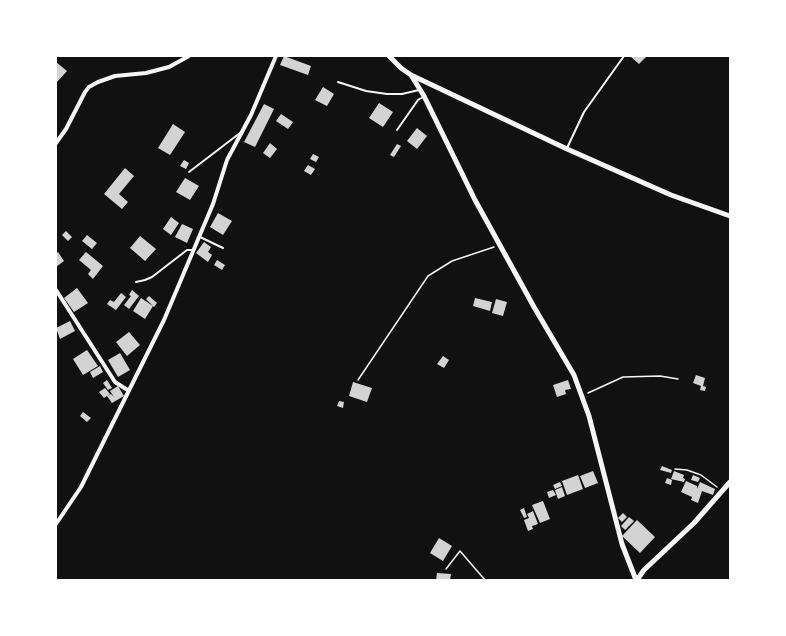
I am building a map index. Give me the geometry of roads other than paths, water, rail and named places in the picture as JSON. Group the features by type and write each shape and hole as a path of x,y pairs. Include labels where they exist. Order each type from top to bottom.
{"street":[{"path":"56,143 66,129 89,87 115,76 146,73 169,67 189,56"},
{"path":"56,524 81,487 164,320 214,204 227,160 251,115 276,56"},
{"path":"389,56 401,68 411,75 567,149 671,195 730,216"},
{"path":"411,75 424,96 475,200 534,307 574,375 589,416 622,544 637,580"},
{"path":"56,290 115,382 129,391"},
{"path":"637,580 644,570 694,522 730,482"}],"lane":[{"path":"567,149 584,112 624,56"},
{"path":"338,82 387,94 402,94 420,90"},
{"path":"397,130 418,100 424,96"},
{"path":"189,172 243,131"},
{"path":"200,237 223,248"},
{"path":"136,282 152,277 187,250 194,250"}]}
